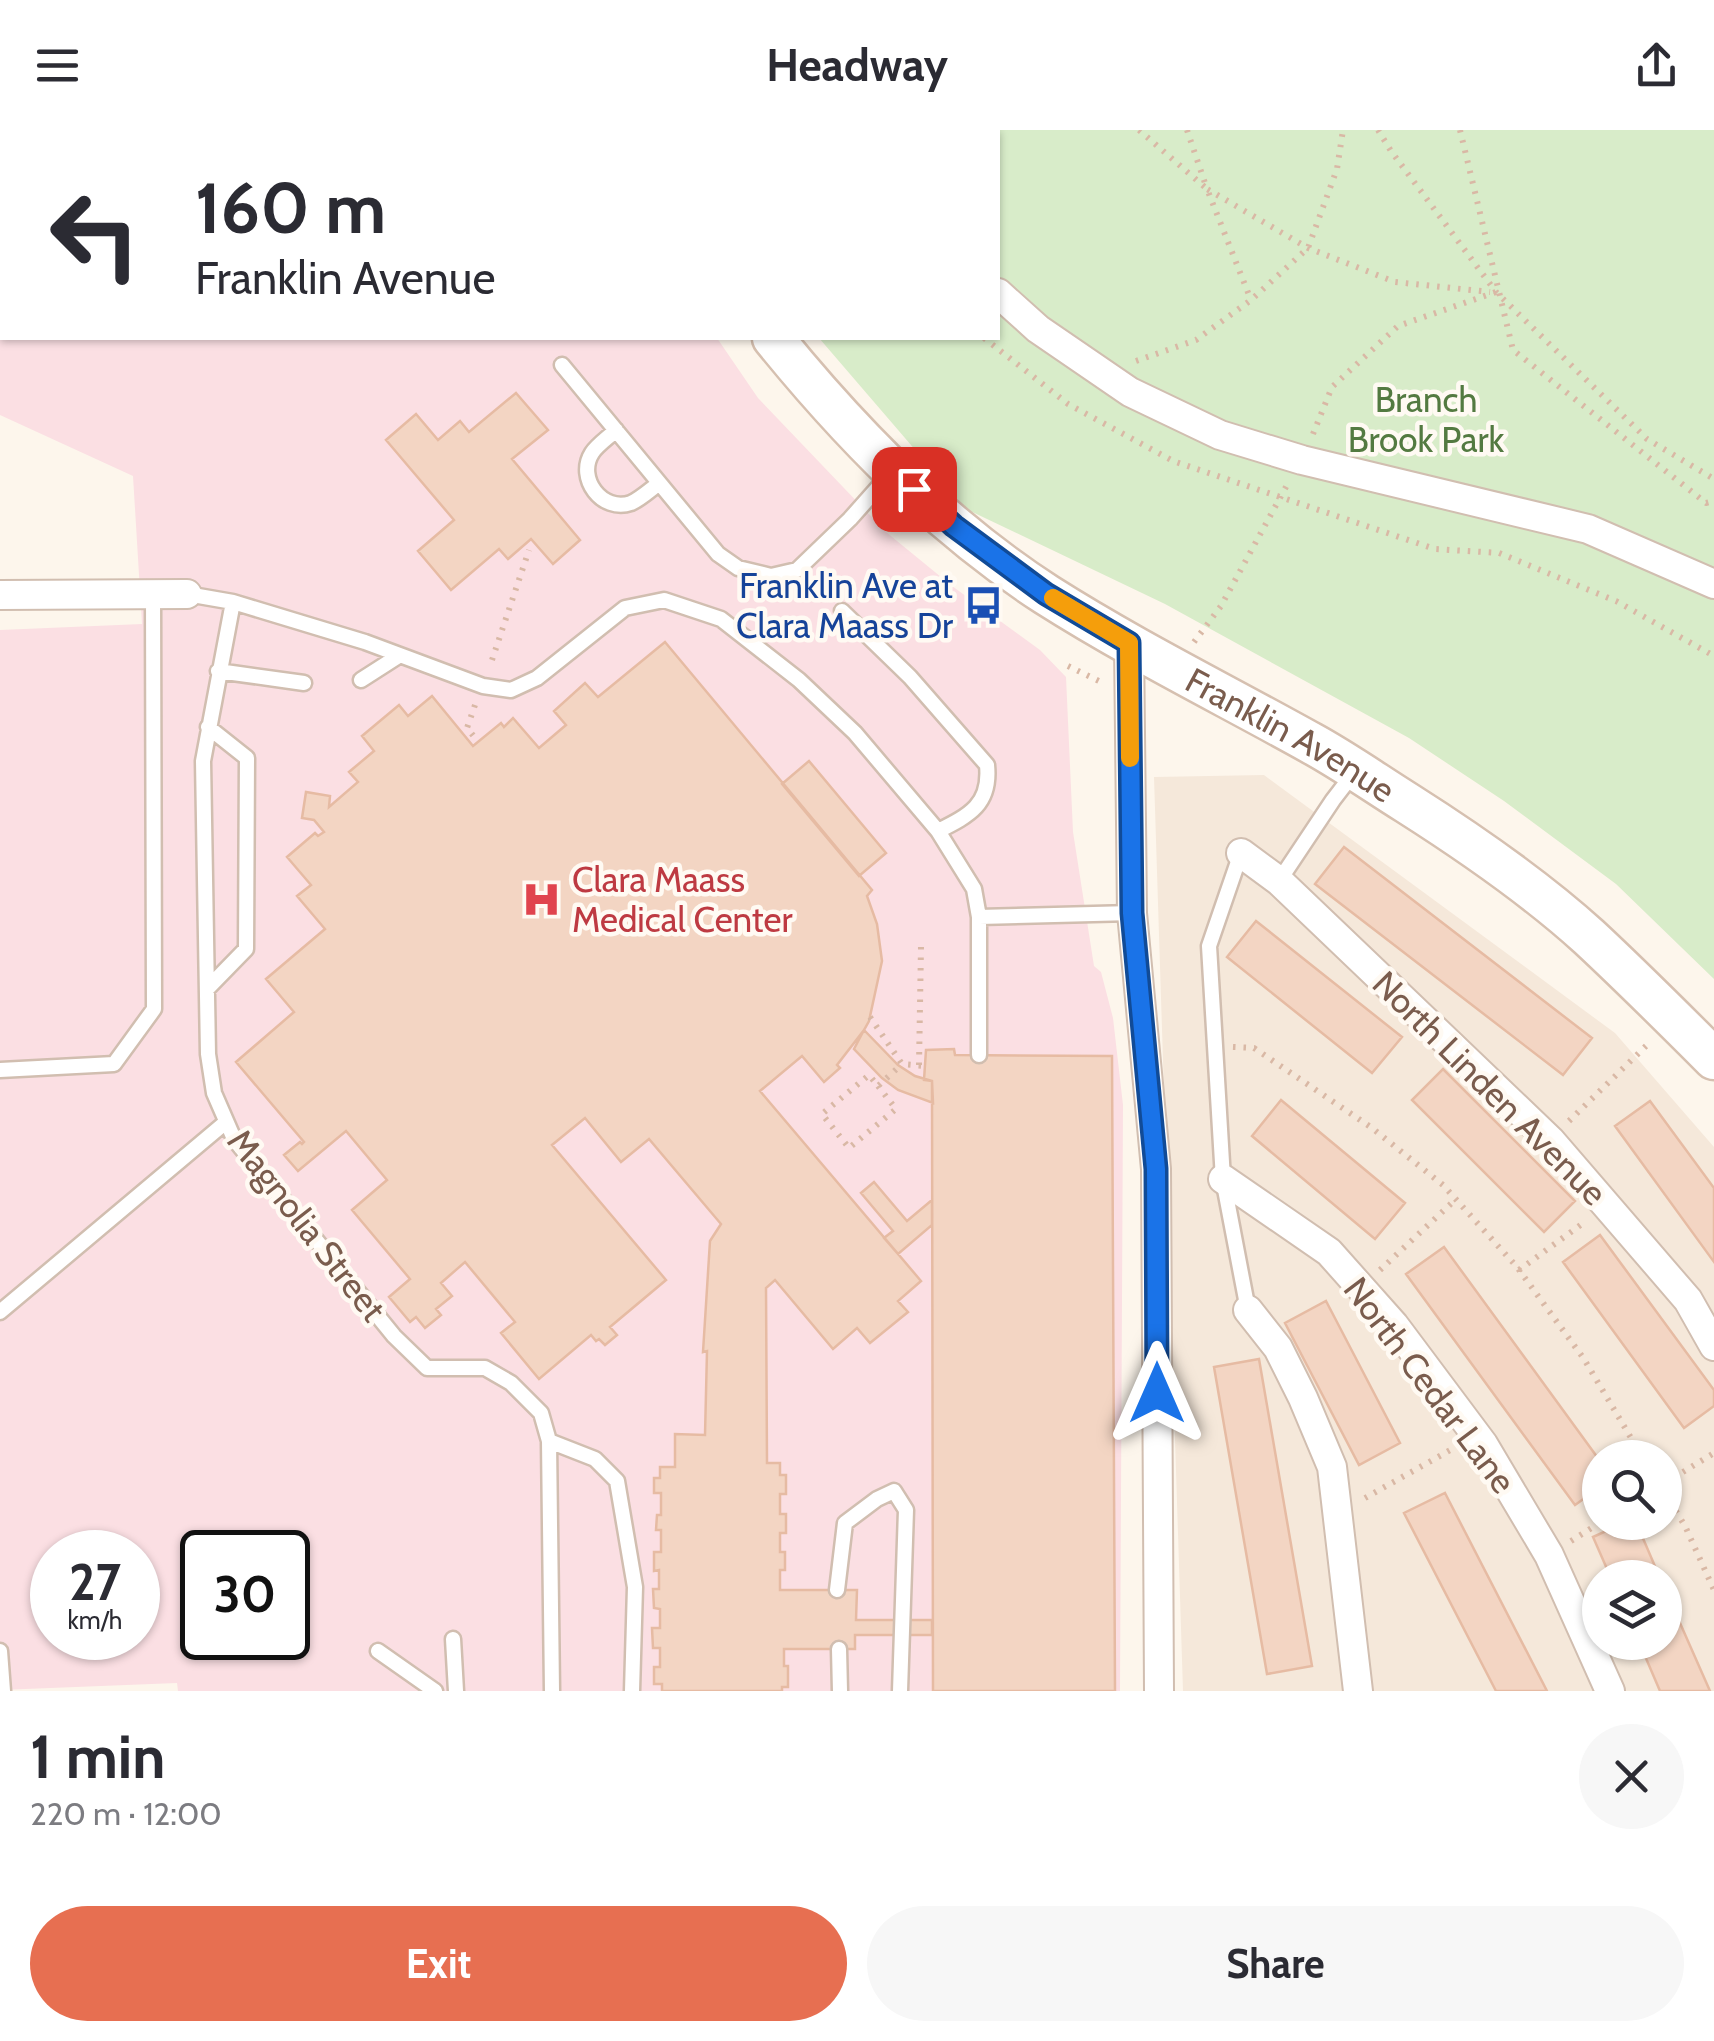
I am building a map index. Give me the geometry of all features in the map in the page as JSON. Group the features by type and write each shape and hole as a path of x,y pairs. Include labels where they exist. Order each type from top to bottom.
{"main road":[{"name":"Franklin Avenue","path":"775,340 813,387 954,526 1046,594 1315,745 1499,864 1587,936 1714,1059"}],"street":[{"path":"1000,295 1038,329 1130,392 1220,435 1302,460 1588,529 1714,584"},
{"path":"0,595 186,594"},
{"path":"1129,643 1132,913 1156,1169 1159,1691"},
{"name":"North Linden Avenue","path":"1241,853 1279,880 1550,1140 1688,1300 1714,1346"},
{"name":"North Cedar Lane","path":"1223,1178 1329,1252 1394,1324 1476,1435 1548,1555 1610,1691"},
{"path":"1248,1310 1278,1348 1332,1467 1358,1691"}],"lane":[{"path":"562,365 718,554 738,568 772,576 796,570 894,470"},
{"path":"616,430 592,454 586,474 592,490 610,504 630,503 658,484"},
{"path":"0,1070 114,1064 154,1009 153,594"},
{"path":"186,594 233,602 400,654 483,686 511,690 536,678 625,608 664,600 721,619 800,680 856,733 938,832 974,889 979,917 979,1055"},
{"name":"Magnolia Street","path":"233,602 203,761 208,1054 214,1094 234,1138 394,1336 427,1368 485,1368 511,1383 541,1413 549,1440 552,1691"},
{"path":"842,612 910,677 987,765 989,784 977,806 938,832"},
{"path":"361,680 400,654"},
{"path":"218,671 304,683"},
{"path":"206,989 246,949 247,758 208,727"},
{"path":"1279,880 1355,771"},
{"path":"1241,853 1209,946 1223,1178 1248,1310"},
{"path":"979,917 1132,913"},
{"path":"0,1312 226,1122"},
{"path":"549,1440 594,1459 616,1481 634,1587 632,1691"},
{"path":"837,1590 845,1523 876,1498 894,1491 906,1510 900,1691"},
{"path":"453,1639 456,1691"},
{"path":"839,1649 840,1691"},
{"path":"0,1650 2,1691"},
{"path":"378,1652 435,1691"}],"path":[{"path":"1139,130 1207,189 1308,248 1395,282 1496,292"},
{"path":"1187,130 1251,300"},
{"path":"1102,374 1196,340 1251,300 1308,248 1337,169 1343,130"},
{"path":"1378,130 1496,292 1647,439 1714,479"},
{"path":"1460,130 1513,350 1706,503 1714,501"},
{"path":"1302,460 1332,387 1398,326 1496,292"},
{"path":"987,340 1068,404 1174,461 1435,549 1499,553 1616,600 1714,656"},
{"path":"1201,633 1221,606 1280,498"},
{"path":"492,660 529,550"},
{"path":"475,705 467,728 476,738"},
{"path":"878,1086 902,1064 922,1066 921,946"},
{"path":"870,1017 902,1064"},
{"path":"1550,1140 1647,1045"},
{"path":"1216,1047 1254,1048 1372,1128 1443,1186 1519,1270 1584,1359 1633,1440"},
{"path":"869,1075 878,1086 896,1109 849,1148 822,1114 869,1075"},
{"path":"1361,1287 1456,1199"},
{"path":"1519,1270 1607,1206"},
{"path":"1337,1514 1476,1435"},
{"path":"1682,1473 1714,1453"},
{"path":"1682,1521 1714,1590"}],"shaded area":[{"name":"Clara Maass Medical Center","path":"0,340 718,340 758,398 886,532 1040,650 1066,677 1073,832 1094,966 1101,972 1113,1018 1123,1105 1120,1691 178,1691 177,1683 0,1690 0,630 142,624 133,476 0,415"},
{"path":"1264,775 1615,1033 1714,1147 1714,1691 1183,1691 1154,777"}],"green space":[{"name":"Branch Brook Park","path":"1000,130 1714,130 1714,979 1616,884 1504,801 1409,738 1165,604 966,509 821,340 1000,340"}],"building":[{"path":"516,393 548,430 512,459 580,540 553,564 531,539 508,559 499,549 451,590 418,551 454,520 386,440 416,414 438,440 460,421 469,432"},
{"path":"665,642 872,890 867,896 877,924 882,961 864,1030 837,1065 840,1068 824,1082 802,1056 760,1091 921,1281 898,1301 908,1312 870,1343 857,1328 833,1349 775,1280 766,1288 767,1463 780,1463 780,1475 786,1475 786,1494 780,1494 780,1514 786,1514 786,1533 780,1533 785,1570 780,1570 780,1590 857,1590 856,1620 932,1620 932,1635 855,1635 855,1649 784,1649 788,1687 782,1687 782,1691 662,1691 662,1684 654,1684 654,1667 660,1667 660,1648 653,1648 652,1628 660,1628 660,1609 654,1608 653,1589 659,1589 654,1552 661,1552 661,1530 656,1530 661,1493 654,1493 654,1478 660,1478 660,1467 675,1467 675,1434 705,1435 707,1351 703,1352 710,1241 721,1224 649,1139 621,1162 585,1118 552,1145 666,1280 610,1327 617,1335 605,1345 591,1335 539,1379 501,1333 515,1322 465,1262 441,1283 452,1296 436,1309 441,1315 425,1328 416,1317 410,1322 389,1297 410,1279 352,1210 387,1180 346,1131 298,1171 284,1155 304,1142 236,1062 294,1012 266,979 325,929 297,896 311,885 287,857 315,833 318,836 324,832 314,820 302,818 306,792 330,796 329,807 358,782 349,772 374,751 362,736 399,705 408,716 432,696 473,746 513,718 539,748 566,725 554,711 585,683 598,697"},
{"path":"809,761 886,853 859,876 782,784"},
{"path":"1344,847 1592,1038 1563,1075 1315,884"},
{"path":"1256,921 1402,1037 1372,1073 1227,957"},
{"path":"864,1030 898,1065 932,1081 933,1103 898,1090 854,1049"},
{"path":"954,1049 955,1055 1112,1056 1115,1691 933,1691 932,1081 924,1080 926,1050"},
{"path":"1443,1069 1575,1201 1544,1232 1412,1100"},
{"path":"1281,1100 1405,1203 1375,1239 1252,1136"},
{"path":"1650,1101 1714,1188 1714,1262 1615,1126"},
{"path":"874,1182 907,1221 932,1200 932,1225 898,1254 884,1238 893,1231 861,1193"},
{"path":"1600,1235 1714,1390 1714,1406 1684,1428 1563,1262"},
{"path":"1444,1247 1585,1440 1582,1500 1575,1505 1406,1274"},
{"path":"1326,1301 1400,1443 1359,1465 1285,1323"},
{"path":"1259,1359 1312,1666 1267,1674 1214,1367"},
{"path":"1445,1493 1547,1691 1496,1691 1404,1513"},
{"path":"1594,1540 1644,1540 1652,1560 1603,1560"},
{"path":"1682,1628 1710,1691 1660,1691 1647,1660 1682,1660"}],"slow traffic":[{"path":"1053,598 1129,643 1130,758"}],"place":[{"name":"Franklin Ave at Clara Maass Dr","path":"983,605"},
{"name":"Clara Maass Medical Center","path":"542,899"}],"route":[{"path":"914,489 954,526 1046,594 1129,643 1132,913 1156,1169 1157,1393"}]}
